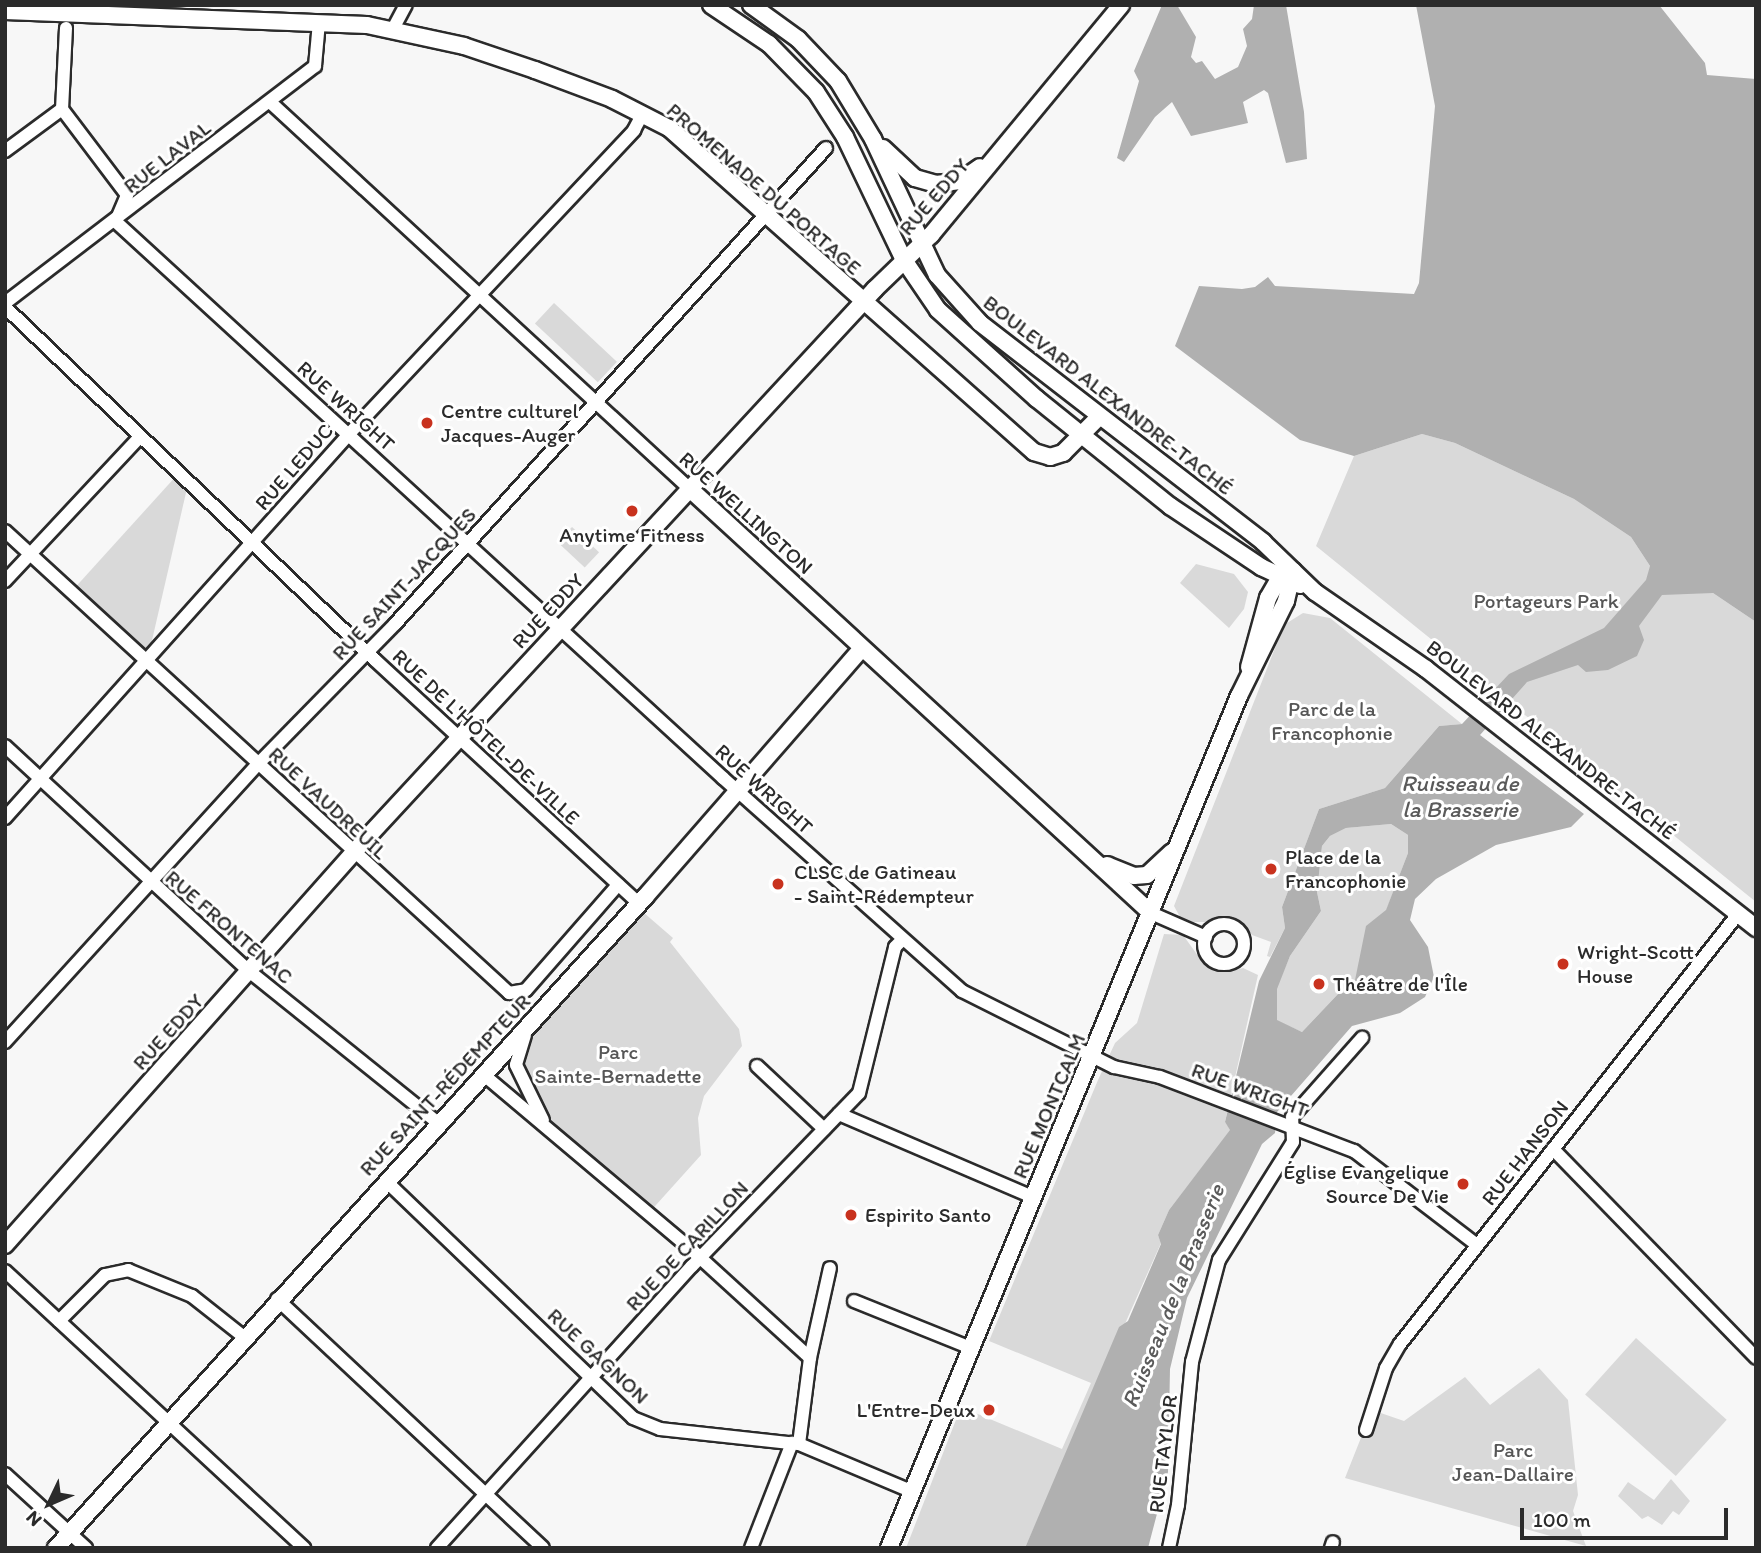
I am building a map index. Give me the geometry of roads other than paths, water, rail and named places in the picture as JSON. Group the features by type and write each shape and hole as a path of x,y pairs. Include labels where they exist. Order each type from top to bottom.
{"main road":[{"name":"BOULEVARD ALEXANDRE-TACHÉ","path":"711,5 769,44 816,92 845,137 904,260 938,310 1172,508 1288,573"},
{"path":"751,5 820,59 873,139 915,178 936,184 960,181 999,153"},
{"name":"RUE EDDY","path":"5,1245 353,853 864,302 920,246 1121,5"},
{"name":"PROMENADE DU PORTAGE","path":"5,11 319,22 393,29 464,46 643,113 679,136 1034,452 1058,455 1083,435 1099,417"},
{"name":"BOULEVARD ALEXANDRE-TACHÉ","path":"873,139 920,246 949,291 972,315 1288,573 1465,699 1756,928"},
{"name":"RUE WELLINGTON","path":"691,490 1151,913"},
{"name":"RUE MONTCALM","path":"889,1548 1093,1058 1246,679 1270,638 1288,573"},
{"name":"RUE SAINT-RÉDEMPTEUR","path":"56,1548 277,1299 639,904 862,648"},
{"path":"1095,859 1134,876 1147,875 1178,846"}],"street":[{"path":"393,29 406,5"},
{"name":"RUE LAVAL","path":"5,305 315,66 319,22"},
{"path":"66,28 62,109 127,195 115,221"},
{"name":"RUE WELLINGTON","path":"270,102 691,490"},
{"path":"5,151 62,109"},
{"name":"RUE LEDUC","path":"5,818 349,434 634,130 643,113"},
{"name":"RUE SAINT-JACQUES","path":"5,1042 258,764 367,653 826,148"},
{"name":"RUE WRIGHT","path":"115,221 736,790 971,997 1093,1058 1222,1100 1354,1151 1477,1245"},
{"name":"RUE DE L'HÔTEL-DE-VILLE","path":"5,305 139,438 639,904"},
{"path":"5,581 139,438"},
{"name":"RUE VAUDREUIL","path":"5,531 353,853 514,996 526,990 618,885"},
{"name":"RUE FRONTENAC","path":"5,747 150,883 249,971 439,1124"},
{"name":"RUE WELLINGTON","path":"1151,913 1206,937"},
{"name":"RUE HANSON","path":"1366,1430 1389,1360 1738,914"},
{"name":"RUE DE CARILLON","path":"437,1548 590,1378 863,1087 895,947 903,939"},
{"path":"531,1024 516,1065 551,1132"},
{"name":"RUE TAYLOR","path":"1169,1548 1180,1492 1192,1362 1206,1297 1236,1226 1293,1142 1287,1124 1362,1038"},
{"path":"757,1066 824,1129"},
{"path":"484,1075 701,1258 810,1358"},
{"path":"839,1114 1033,1197"},
{"path":"1553,1149 1756,1359"},
{"name":"RUE GAGNON","path":"386,1181 634,1418 660,1429 796,1443 911,1491"},
{"path":"751,1548 796,1443 810,1358 830,1268"},
{"path":"59,1321 105,1275 128,1270 192,1296 244,1337"},
{"path":"5,1271 304,1548"},
{"path":"277,1299 543,1548"},
{"path":"854,1301 971,1348"},
{"path":"5,1474 86,1548"}],"water":[{"path":"1162,5 1177,5 1196,37 1191,57 1196,63 1202,61 1215,79 1238,67 1247,46 1243,29 1252,19 1254,5 1286,5 1304,112 1307,159 1286,163 1268,93 1264,90 1243,102 1248,123 1191,136 1172,102 1155,117 1124,162 1117,158 1139,81 1134,71"},
{"name":"Ruisseau de la Brasserie","path":"1416,5 1659,5 1705,63 1707,75 1756,79 1756,622 1713,593 1662,595 1639,626 1644,640 1637,656 1608,670 1586,672 1578,665 1527,682 1480,735 1584,814 1571,827 1496,845 1436,879 1415,899 1410,920 1428,947 1434,977 1425,997 1400,1013 1352,1026 1277,1112 1275,1133 1262,1144 1187,1298 1170,1369 1168,1472 1148,1548 1025,1548 1119,1327 1128,1321 1161,1244 1158,1235 1169,1210 1230,1130 1225,1122 1259,981 1285,928 1282,907 1319,809 1385,788 1439,726 1462,724 1509,674 1604,628 1646,580 1650,566 1631,537 1574,499 1455,443 1422,434 1354,456 1300,440 1175,346 1199,286 1242,289 1255,287 1268,277 1275,286 1414,294 1419,283 1435,106","holes":["1391,824 1408,835 1408,853 1386,910 1366,926 1353,990 1338,994 1302,1032 1277,1020 1277,989 1290,956 1321,911 1317,892 1322,846 1330,836 1346,828"]}],"place":[{"name":"Centre culturel Jacques-Auger","path":"427,423"},
{"name":"Anytime Fitness","path":"632,511"},
{"name":"Place de la Francophonie","path":"1271,869"},
{"name":"CLSC de Gatineau - Saint-Rédempteur","path":"778,884"},
{"name":"Wright-Scott House","path":"1563,964"},
{"name":"Théâtre de l'Île","path":"1319,984"},
{"name":"Église Evangelique Source De Vie","path":"1463,1184"},
{"name":"Espirito Santo","path":"851,1215"},
{"name":"L'Entre-Deux","path":"989,1410"}],"park label":[{"name":"Portageurs Park","path":"1546,601"},
{"name":"Parc de la Francophonie","path":"1332,721"},
{"name":"Parc Sainte-Bernadette","path":"618,1064"},
{"name":"Parc Jean-Dallaire","path":"1513,1462"}]}
